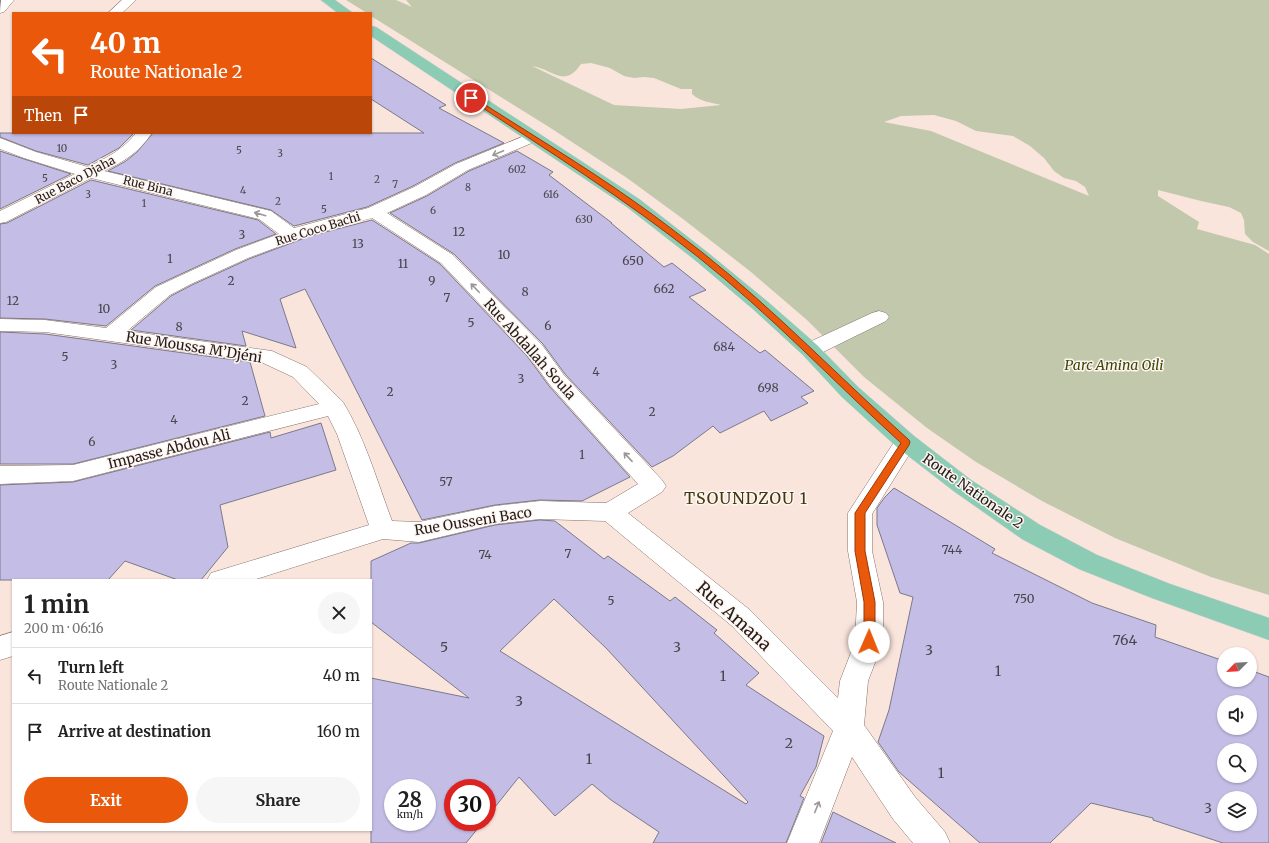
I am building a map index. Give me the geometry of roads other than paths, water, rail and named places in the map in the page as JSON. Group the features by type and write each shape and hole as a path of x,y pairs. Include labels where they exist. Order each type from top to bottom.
{"main road":[{"path":"328,0 341,12"},
{"name":"Route Nationale 2","path":"372,31 633,203 695,251 761,306 810,350 850,392 906,442 963,486 1031,532 1088,562 1161,591 1269,628"}],"street":[{"path":"0,9 8,0"},
{"path":"115,12 130,0"},
{"name":"Rue Baco Djaha","path":"0,218 118,158 134,146 143,134"},
{"name":"Rue Coco Bachi","path":"111,334 163,291 242,254 304,230 374,212 420,191 462,167 534,138"},
{"name":"Rue Bina","path":"0,143 30,155 90,173 265,215 292,235"},
{"name":"Rue Abdallah Soula","path":"374,212 448,259 535,350 557,380 654,486 610,512"},
{"path":"810,350 879,317"},
{"name":"Rue Moussa M’Djéni","path":"0,325 45,326 265,356 300,372 335,407 348,434 383,530"},
{"name":"Impasse Abdou Ali","path":"0,475 73,473 335,407"},
{"path":"802,843 849,728 854,681 869,642 870,602 860,551 860,513 906,442"},
{"name":"Rue Ousseni Baco","path":"223,579 383,530 419,532 494,515 540,510 610,512"},
{"name":"Rue Amana","path":"610,512 740,618 849,728 904,808 934,843"},
{"path":"0,648 12,644"}],"district":[{"name":"TSOUNDZOU 1","path":"746,498"}],"park label":[{"name":"Parc Amina Oili","path":"1114,365"}]}
